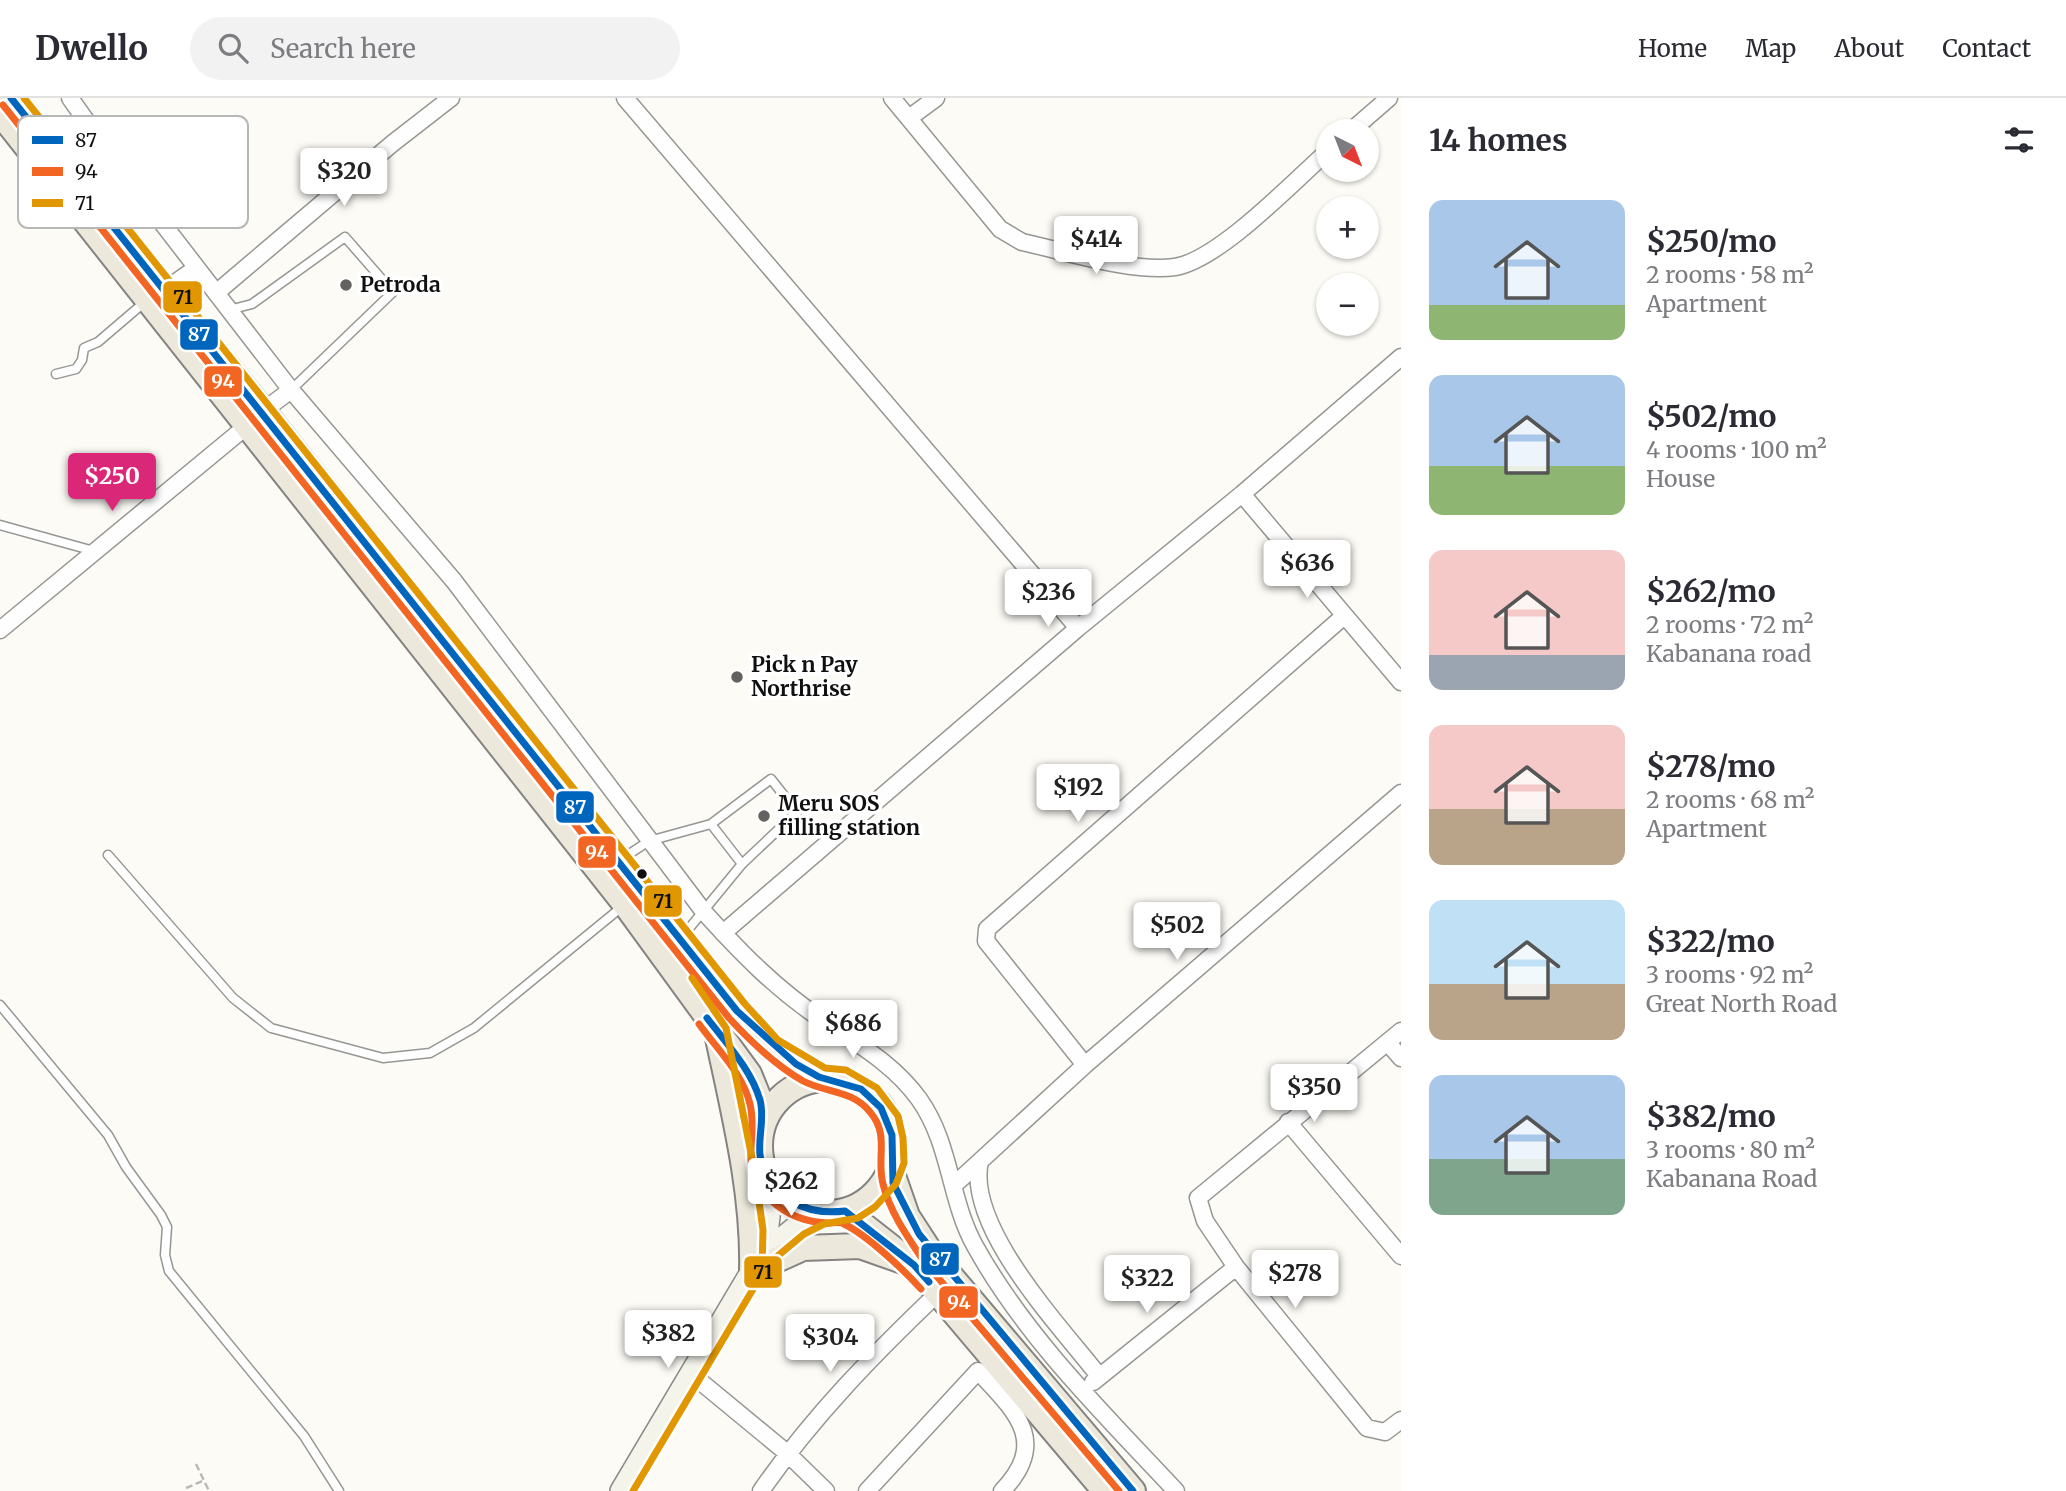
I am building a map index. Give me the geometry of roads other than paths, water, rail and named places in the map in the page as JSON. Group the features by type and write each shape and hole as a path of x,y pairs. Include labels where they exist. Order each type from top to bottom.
{"main road":[{"path":"11,98 24,116"},
{"path":"0,113 18,134"},
{"path":"99,228 157,295 618,861 680,941 771,1048 822,1078"},
{"path":"107,228 157,295"},
{"path":"256,418 625,904 749,1074 760,1101 760,1158 767,1174 789,1201 833,1212 914,1265 1105,1491"},
{"path":"716,1030 746,1186 756,1264 803,1248 860,1246 914,1265"},
{"path":"762,1123 773,1103 789,1088 822,1078 842,1080 861,1089 883,1111 894,1140 891,1170 907,1216 930,1253 1133,1491"},
{"path":"833,1212 869,1199 891,1170"}],"street":[{"path":"70,98 83,116"},
{"path":"216,293 393,143 451,98"},
{"path":"892,98 1000,229 1010,237 1146,267 1176,267 1202,257 1316,162"},
{"path":"909,118 936,98"},
{"path":"1365,119 1389,98"},
{"path":"629,100 1078,628"},
{"path":"166,228 291,390 454,582 704,912 747,960 778,987 821,1019 867,1047 918,1097 937,1128 958,1213 1003,1292 1083,1391 1176,1491"},
{"path":"157,295 197,268"},
{"path":"723,933 1078,628 1242,494 1401,357"},
{"path":"0,629 291,390"},
{"path":"1242,494 1401,682"},
{"path":"1085,1065 986,941 987,929 1344,616"},
{"path":"953,1186 1085,1065 1401,793"},
{"path":"1401,1031 1198,1198 1205,1221 1236,1267 1367,1428 1385,1432 1401,1420"},
{"path":"1388,1043 1401,1059"},
{"path":"1288,1122 1401,1256"},
{"path":"980,1161 978,1170 984,1205 995,1234 1014,1269 1099,1376"},
{"path":"756,1264 769,1230 771,1202 767,1174"},
{"path":"621,1491 756,1264 778,1238 833,1212"},
{"path":"1083,1391 1236,1267"},
{"path":"761,1491 787,1453 846,1383 939,1292"},
{"path":"867,1491 978,1371 1015,1412 1025,1434 1027,1452 1015,1477 1002,1491"},
{"path":"690,1373 787,1453 826,1491"}],"lane":[{"path":"229,310 252,304 345,237 393,292 291,390"},
{"path":"56,374 76,369 82,360 84,348 98,342 157,295"},
{"path":"0,525 94,551"},
{"path":"618,861 649,841 711,824 771,779 797,812 742,864 680,941"},
{"path":"711,824 742,864"},
{"path":"108,856 233,998 271,1028 383,1058 430,1053 474,1028 625,904"},
{"path":"0,1005 108,1135 167,1227 165,1255 169,1271 304,1436 339,1491"}],"place":[{"name":"Petroda","path":"346,285"},
{"name":"Pick n Pay Northrise","path":"737,677"},
{"name":"Meru SOS filling station","path":"764,816"}]}
